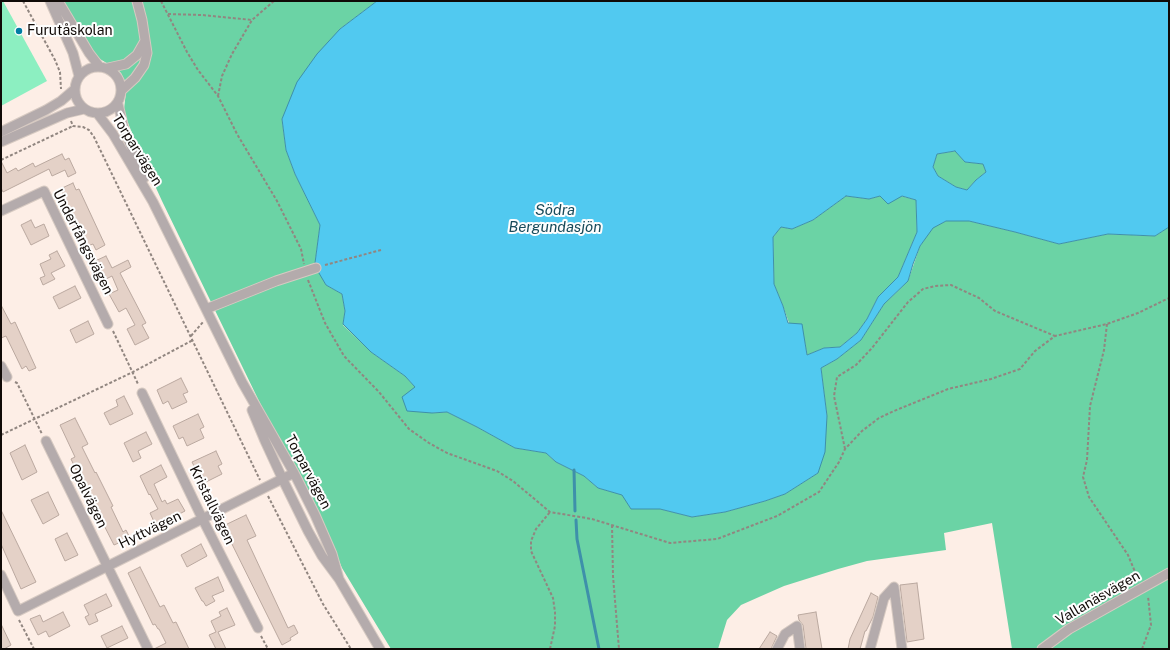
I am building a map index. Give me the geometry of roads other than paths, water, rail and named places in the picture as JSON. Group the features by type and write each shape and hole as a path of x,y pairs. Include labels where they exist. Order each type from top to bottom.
{"street":[{"path":"50,1 76,61 79,76 75,89 78,102 84,109"},
{"path":"1,142 67,113 84,109 97,113 106,112 118,104 122,95 118,77 103,67 86,49 58,1"},
{"path":"122,90 135,78 144,65 147,53 142,20 137,1"},
{"path":"79,76 86,70 126,64 137,55 145,41"},
{"path":"1,132 46,110 61,101 75,89"},
{"name":"Torparvägen","path":"118,104 124,129 153,202"},
{"name":"Torparvägen","path":"97,113 113,134 153,202 242,382 294,473 332,554 339,579"},
{"name":"Underfångsvägen","path":"1,211 44,191 108,324"},
{"path":"207,312 276,281 316,268"},
{"path":"1,366 7,377"},
{"name":"Torparvägen","path":"242,382 265,441 322,556 339,579 380,649"},
{"name":"Kristallvägen","path":"142,393 203,520 258,628"},
{"name":"Opalvägen","path":"46,441 148,649"},
{"name":"Hyttvägen","path":"1,575 18,611 283,480 294,473"},
{"name":"Vallanäsvägen","path":"1042,649 1070,629 1169,573"},
{"path":"870,649 884,598 894,587 902,649"},
{"path":"777,649 785,634 796,626 800,649"}],"water":[{"name":"Södra Bergundasjön","path":"377,1 1169,1 1169,227 1155,236 1108,234 1059,244 969,221 946,221 933,228 920,246 908,281 884,304 861,340 837,359 821,368 827,416 825,452 818,473 785,494 725,512 692,517 660,509 631,509 622,495 598,488 584,476 556,462 546,453 515,448 447,412 432,413 407,411 402,397 415,387 405,376 371,352 343,324 345,311 342,294 326,285 316,268 315,263 320,225 295,174 286,150 282,119 297,82 317,54 340,29","holes":["955,151 965,162 983,164 986,172 967,190 956,187 938,176 933,167 937,154","846,196 869,199 880,196 888,204 902,196 916,200 917,232 898,277 878,297 867,319 857,333 840,347 824,348 807,355 802,324 788,323 774,284 773,237 781,227 792,229 813,220"]}],"waterway":[{"path":"574,470 575,511"},
{"path":"576,520 577,539 599,649"}],"place":[{"name":"Furutåskolan","path":"19,31"}]}
